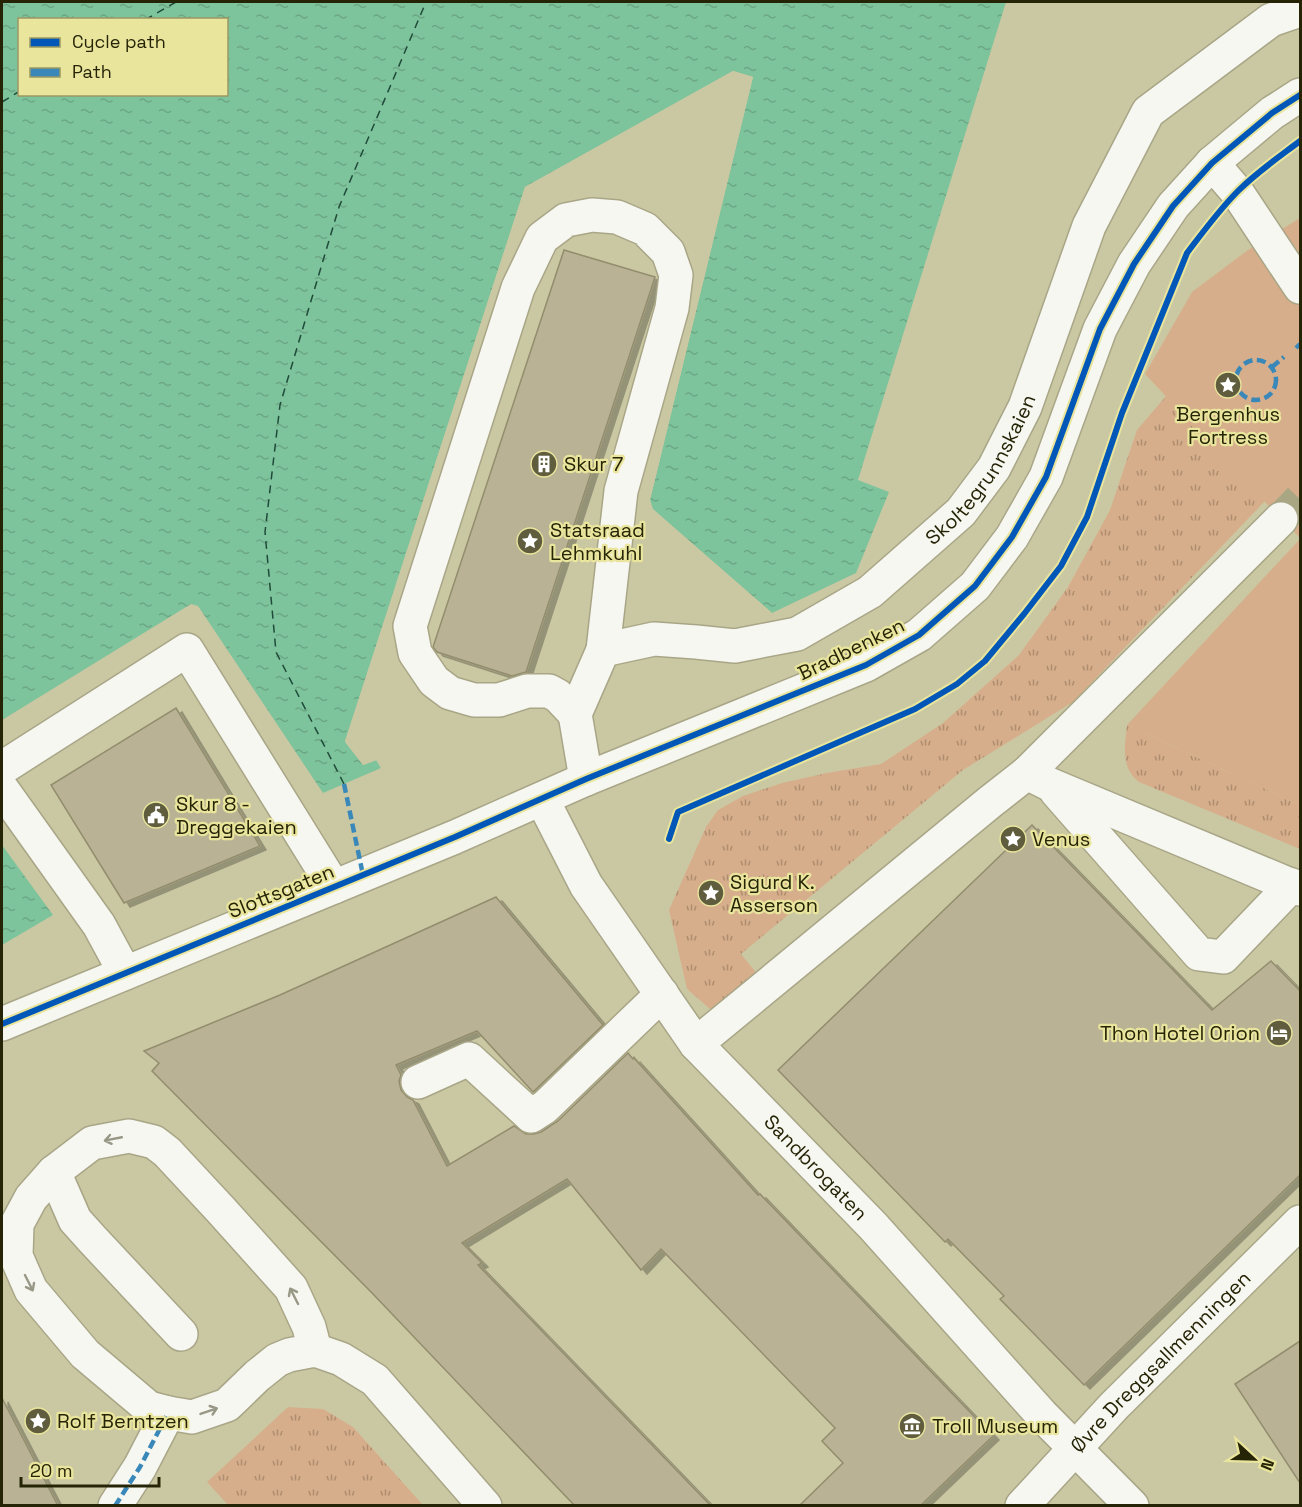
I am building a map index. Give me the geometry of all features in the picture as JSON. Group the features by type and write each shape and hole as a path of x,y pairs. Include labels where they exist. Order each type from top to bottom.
{"street":[{"name":"Skoltegrunnskaien","path":"603,650 654,639 735,646 797,634 870,592 961,512 994,468 1025,407 1089,226 1148,112 1271,20 1300,10"},
{"name":"Bradbenken","path":"542,799 866,665 919,635 975,586 1012,537 1046,477 1100,329 1134,264 1173,206 1212,163 1272,113 1300,95"},
{"path":"1212,163 1242,200 1300,287"},
{"path":"575,714 558,696 549,691 527,691 499,700 474,700 450,693 434,681 414,653 410,626 518,288 542,238 566,220 592,215 617,217 645,229 668,252 676,275 672,308 621,491 603,650 575,714 586,779"},
{"path":"696,1044 1039,779 1281,519"},
{"path":"2,768 187,650 334,887"},
{"path":"1039,779 1296,887 1223,957 1199,954 1039,779"},
{"path":"2,789 99,925 125,973"},
{"name":"Slottsgaten","path":"2,1024 542,799"},
{"name":"Sandbrogaten","path":"542,799 586,885 696,1044 873,1226 1042,1415 1132,1506"},
{"path":"418,1082 469,1059 531,1116 545,1107 662,994"},
{"path":"315,1350 309,1327 291,1288 221,1210 154,1142 129,1136 92,1143 54,1172 31,1198 18,1224 16,1256 32,1290 85,1354 149,1408 192,1417 227,1404 277,1360 315,1350 341,1359 375,1380 485,1506"},
{"path":"54,1172 75,1220 181,1334"},
{"name":"Øvre Dreggsallmenningen","path":"1022,1506 1114,1406 1300,1222"},
{"path":"115,1506 140,1467 168,1413"}],"green space":[{"name":"Bergenhus Fortress","path":"1300,218 1300,538 1145,374 1192,292 1248,250"},
{"path":"1166,396 1267,499 1073,702 963,770 741,954 767,986 724,1021 687,989 669,910 706,827 718,810 743,796 782,783 881,764 943,723 1019,655 1068,587 1110,510 1137,430"},
{"path":"1300,539 1300,805 1127,725"},
{"path":"1127,725 1300,805 1300,849 1139,782 1126,763"},
{"path":"288,1407 323,1409 353,1427 423,1505 228,1505 207,1482"}],"water":[{"path":"2,2 1006,2 858,480 889,492 856,573 772,613 652,509 650,500 753,77 733,71 525,187 345,741 363,765 377,760 381,768 323,793 198,606 191,604 2,720"},
{"path":"2,845 53,915 2,945"}],"pier":[{"path":"733,71 753,77 650,500 653,509 772,613 769,614 650,512 647,500 750,79 733,74 527,189 348,741 364,762 377,757 384,767 381,768 376,760 363,765 345,742 525,187"}],"building":[{"name":"Skur 7","path":"564,250 655,277 526,672 512,676 437,652 433,647"},
{"name":"Skur 8 - Dreggekaien","path":"176,708 260,846 124,903 51,785"},
{"path":"1032,825 1212,1010 1271,961 1300,991 1300,1175 1084,1385 1000,1299 1004,1296 948,1239 945,1242 778,1070"},
{"path":"496,897 603,1025 533,1092 477,1031 396,1065 401,1075 399,1081 401,1090 413,1100 447,1166 514,1126 526,1134 541,1132 558,1121 628,1053 758,1195 760,1194 993,1436 920,1506 799,1506 843,1463 822,1441 835,1428 661,1249 641,1270 567,1179 462,1243 482,1263 478,1265 711,1506 575,1506 373,1294 152,1071 159,1063 144,1051 280,995"},
{"path":"1300,1341 1300,1483 1235,1384"},
{"path":"2,1398 58,1506 2,1506"}],"ferry route":[{"path":"148,18 176,2"},
{"path":"344,784 276,652 265,532 280,405 339,207 426,2"},
{"path":"2,102 18,92"}],"tunnel":[{"path":"1281,519 1300,499"}],"marked path":[{"path":"1296,348 1300,344"},
{"path":"1272,367 1284,357"},
{"path":"1256,360 1264,361 1270,366 1275,372 1276,380 1275,388 1270,394 1264,399 1256,400 1248,399 1242,394 1237,388 1236,380 1237,372 1242,366 1248,361 1256,360"},
{"path":"344,784 363,875"},
{"path":"115,1506 140,1467 168,1413"}],"cycle path":[{"path":"2,1024 455,837 586,779 866,665 919,635 975,586 1012,537 1046,477 1100,329 1134,264 1173,206 1212,163 1272,113 1300,95"},
{"path":"669,839 678,812 915,709 957,684 985,661 1061,566 1087,517 1122,413 1187,253 1238,191 1300,141"}],"place":[{"name":"Bergenhus Fortress","path":"1228,385"},
{"name":"Skur 7","path":"544,464"},
{"name":"Statsraad Lehmkuhl","path":"530,541"},
{"name":"Skur 8 - Dreggekaien","path":"156,815"},
{"name":"Venus","path":"1013,839"},
{"name":"Sigurd K. Asserson","path":"711,893"},
{"name":"Thon Hotel Orion","path":"1279,1033"},
{"name":"Rolf Berntzen","path":"38,1421"},
{"name":"Troll Museum","path":"912,1426"}]}
